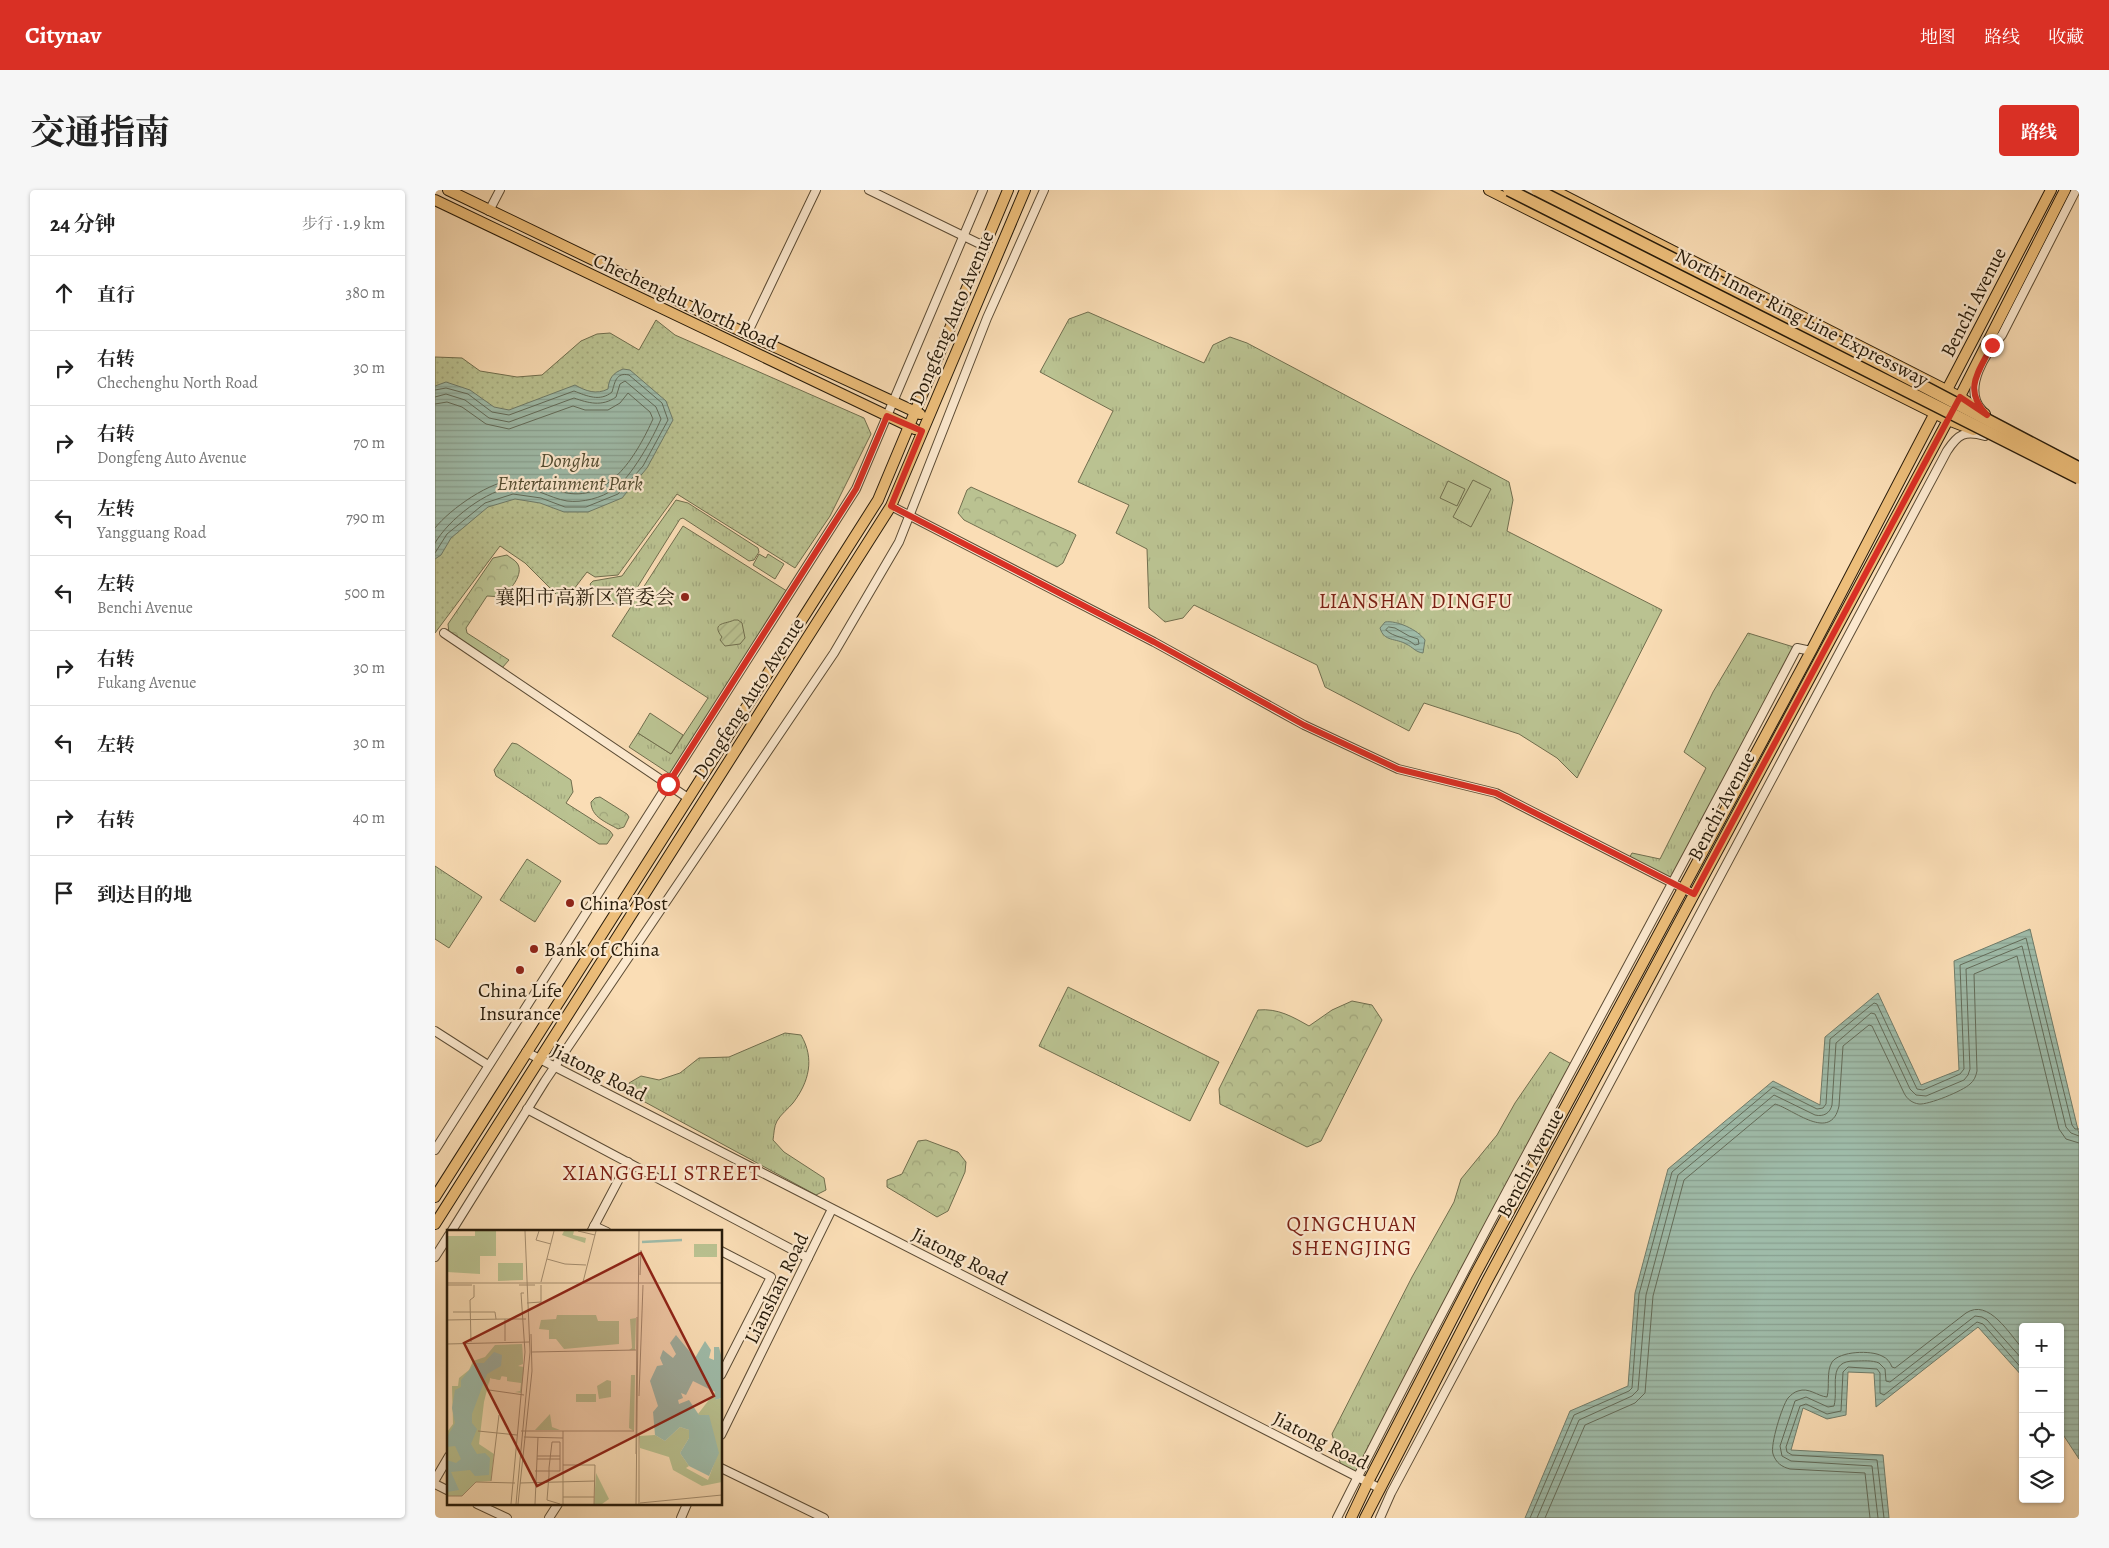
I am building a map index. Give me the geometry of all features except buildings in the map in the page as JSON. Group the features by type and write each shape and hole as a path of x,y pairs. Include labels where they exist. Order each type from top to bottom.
{"highway":[{"name":"North Inner Ring Line Expressway","path":"1509,190 2079,478"},
{"name":"North Inner Ring Line Expressway","path":"1537,190 1881,364 2079,468"}],"main road":[{"name":"Chechenghu North Road","path":"447,190 747,334 928,418"},
{"name":"Dongfeng Auto Avenue","path":"435,1197 878,500 1008,190"},
{"name":"Dongfeng Auto Avenue","path":"435,1224 538,1059 891,506 1025,190"},
{"path":"1489,190 1948,420 1985,436 2079,483"},
{"path":"1553,190 1960,397 1987,415 2079,462"},
{"name":"Benchi Avenue","path":"1351,1518 1475,1274 1811,651 2051,190"},
{"name":"Benchi Avenue","path":"1365,1518 1492,1272 1948,420 2065,190"},
{"name":"Chechenghu North Road","path":"435,200 922,431"}],"street":[{"path":"489,211 500,190"},
{"path":"747,334 816,190"},
{"path":"869,190 984,246"},
{"path":"435,1150 856,489 983,190"},
{"path":"452,1230 554,1067 834,653 899,542 987,318 1044,190"},
{"path":"1533,212 1543,190"},
{"path":"1987,415 1975,399 1973,385 1992,345 2002,335 2076,190"},
{"path":"1380,1518 1391,1493 1947,451 1954,440 1966,433 1972,432 1985,436"},
{"path":"891,506 1154,642 1304,725 1398,769 1496,793 1694,894"},
{"path":"444,633 688,798"},
{"path":"1337,1518 1475,1251 1674,883 1797,648 1811,651"},
{"path":"1749,792 1761,798"},
{"path":"435,1031 488,1065"},
{"name":"Jiatong Road","path":"526,1052 1379,1488"},
{"path":"527,1109 808,1258"},
{"path":"592,1229 628,1162"},
{"name":"Lianshan Road","path":"723,1431 833,1209"},
{"path":"435,1257 447,1238"},
{"path":"723,1251 771,1277 723,1371"},
{"path":"435,1480 447,1459"},
{"path":"723,1469 824,1518"},
{"path":"435,1484 447,1490"},
{"path":"481,1506 507,1518"},
{"path":"549,1518 557,1506"},
{"path":"681,1518 686,1506"}],"green space":[{"path":"1088,312 1204,363 1213,345 1230,337 1247,343 1509,482 1513,500 1507,531 1662,610 1577,778 1557,758 1519,734 1424,703 1409,731 1325,687 1317,665 1194,605 1183,618 1165,622 1149,608 1147,549 1116,533 1129,505 1078,482 1113,411 1040,372 1069,319"},
{"name":"Donghu Entertainment Park","path":"656,320 675,335 864,418 871,434 830,516 795,568 677,494 618,575 595,577 587,572 564,602 525,563 500,546 435,633 435,357 462,358 480,371 517,377 542,375 581,341 597,334 610,333 639,350"},
{"path":"1473,480 1491,489 1471,527 1453,517"},
{"path":"1448,481 1465,489 1457,506 1440,498"},
{"path":"971,487 1076,535 1063,563 1057,567 964,520 958,513 967,490"},
{"path":"676,500 688,503 758,548 759,552 754,560 749,561 683,518 680,519 627,604 621,606 592,588 590,584 593,581 622,576"},
{"path":"683,526 790,593 673,776 629,747 638,733 671,754 708,698 612,636"},
{"path":"759,554 766,558 768,554 784,564 775,579 753,565"},
{"path":"507,555 519,567 518,577 508,591 497,596 487,596 466,628 467,633 509,660 502,668 449,634 448,624 493,558"},
{"path":"734,620 742,623 745,638 740,644 725,646 720,640 722,637 718,629 719,626"},
{"path":"1748,633 1797,648 1674,883 1628,860 1632,853 1660,859 1706,768 1684,752 1713,692"},
{"path":"650,713 683,735 671,754 638,733"},
{"path":"512,743 517,744 571,780 573,792 566,803 610,831 613,835 607,844 599,844 496,776 494,770"},
{"path":"600,797 627,814 629,817 624,827 618,829 596,815 591,802 595,798"},
{"path":"527,859 561,881 535,922 500,900"},
{"path":"435,866 482,897 449,948 435,939"},
{"path":"1068,987 1219,1062 1190,1121 1039,1046"},
{"path":"1352,1001 1372,1005 1382,1020 1321,1141 1307,1147 1220,1104 1219,1089 1258,1010 1279,1012 1309,1026 1332,1010"},
{"path":"785,1033 801,1035 808,1053 809,1062 803,1087 793,1103 777,1121 773,1140 784,1152 824,1178 826,1190 816,1195 632,1095 629,1083 641,1076 659,1080 680,1073 699,1058 729,1057"},
{"path":"1550,1052 1575,1066 1357,1477 1342,1469 1332,1434 1412,1277 1454,1202 1461,1179 1497,1135 1515,1103"},
{"path":"926,1140 958,1152 966,1162 965,1172 948,1211 937,1217 887,1187 887,1180 902,1174 918,1141"}],"water":[{"path":"623,369 630,370 666,401 673,420 647,468 622,498 588,512 564,512 540,503 515,499 488,507 451,538 441,555 435,559 435,386 446,382 470,390 494,407 509,410 575,385 591,392 604,391 608,389 612,376"},
{"path":"1385,622 1407,626 1422,636 1425,640 1423,653 1402,642 1384,636 1380,628"},
{"path":"2030,929 2079,1134 2079,1459 2064,1436 2064,1323 2019,1323 2019,1373 1978,1327 1876,1407 1874,1373 1848,1372 1846,1415 1827,1419 1803,1408 1791,1450 1883,1455 1889,1518 1525,1518 1570,1411 1628,1386 1635,1293 1668,1169 1773,1081 1820,1105 1825,1037 1878,993 1921,1085 1959,1070 1954,961"}],"place":[{"name":"襄阳市高新区管委会","path":"685,597"},
{"name":"China Post","path":"570,903"},
{"name":"Bank of China","path":"534,949"},
{"name":"China Life Insurance","path":"520,970"}],"district":[{"name":"LIANSHAN DINGFU","path":"1416,601"},
{"name":"XIANGGELI STREET","path":"662,1173"},
{"name":"QINGCHUAN SHENGJING","path":"1352,1236"}],"route":[{"path":"668,784 856,489 887,416 922,431 891,506 1154,642 1304,725 1398,769 1496,793 1694,894 1960,397 1987,415 1979,407 1975,399 1973,385 1992,345"}]}
